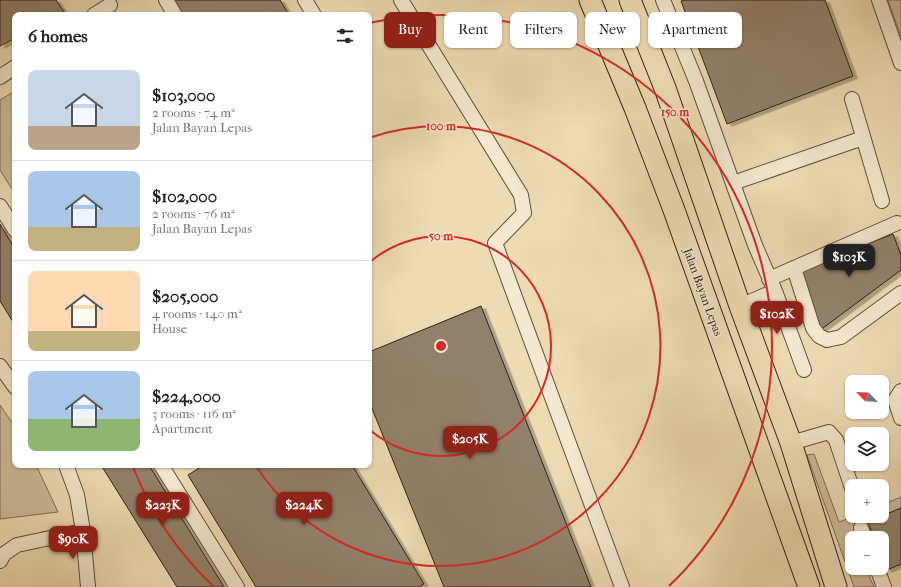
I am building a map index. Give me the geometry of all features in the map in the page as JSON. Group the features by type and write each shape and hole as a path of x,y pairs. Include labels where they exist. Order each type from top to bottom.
{"highway":[{"name":"Jalan Bayan Lepas","path":"590,0 635,108 674,210 809,587"},
{"path":"630,0 665,88 740,306 790,443 836,587"}],"street":[{"path":"166,0 173,12"},
{"path":"305,0 312,12"},
{"path":"401,0 521,195 524,214 495,243 622,587"},
{"path":"663,0 696,81 755,244 804,370"},
{"path":"879,0 901,63"},
{"path":"100,12 112,6"},
{"path":"0,77 12,69"},
{"path":"852,100 882,201"},
{"path":"733,183 863,138"},
{"path":"0,206 12,225"},
{"path":"740,306 772,285 794,268 897,223"},
{"path":"794,268 813,328 819,336 827,340 841,337 901,293"},
{"path":"0,366 12,383"},
{"path":"901,391 895,400 901,418"},
{"path":"790,443 829,432 836,440 849,479"},
{"path":"67,468 77,495 83,531 88,587"},
{"path":"163,468 237,587"},
{"path":"0,561 4,554 17,545 83,531"},
{"path":"880,575 884,587"}],"shaded area":[{"path":"888,0 901,0 901,37"},
{"path":"12,93 12,189 0,170 0,100"},
{"path":"0,405 12,423 12,468 37,468 58,512 0,519"},
{"path":"814,454 839,522 845,520 845,523 864,523 855,525 857,531 845,531 845,562 807,455"},
{"path":"901,497 901,508 889,513 889,502"},
{"path":"850,575 869,575 874,587 854,587"}],"building":[{"path":"0,0 56,0 64,12 12,12 12,40 0,46"},
{"path":"168,0 280,0 287,12 175,12"},
{"path":"825,0 853,76 727,124 699,48 742,48 742,12 685,12 681,1"},
{"path":"0,224 12,244 12,320 0,301"},
{"path":"893,234 901,255 901,270 819,331 796,272"},
{"path":"481,306 591,587 444,587 372,408 372,351"},
{"path":"103,468 151,468 224,587 177,587"},
{"path":"199,468 354,468 424,584 419,587 256,587 188,475"},
{"path":"901,508 901,564 889,569 889,531 871,531 868,523 889,523 889,513"}]}
